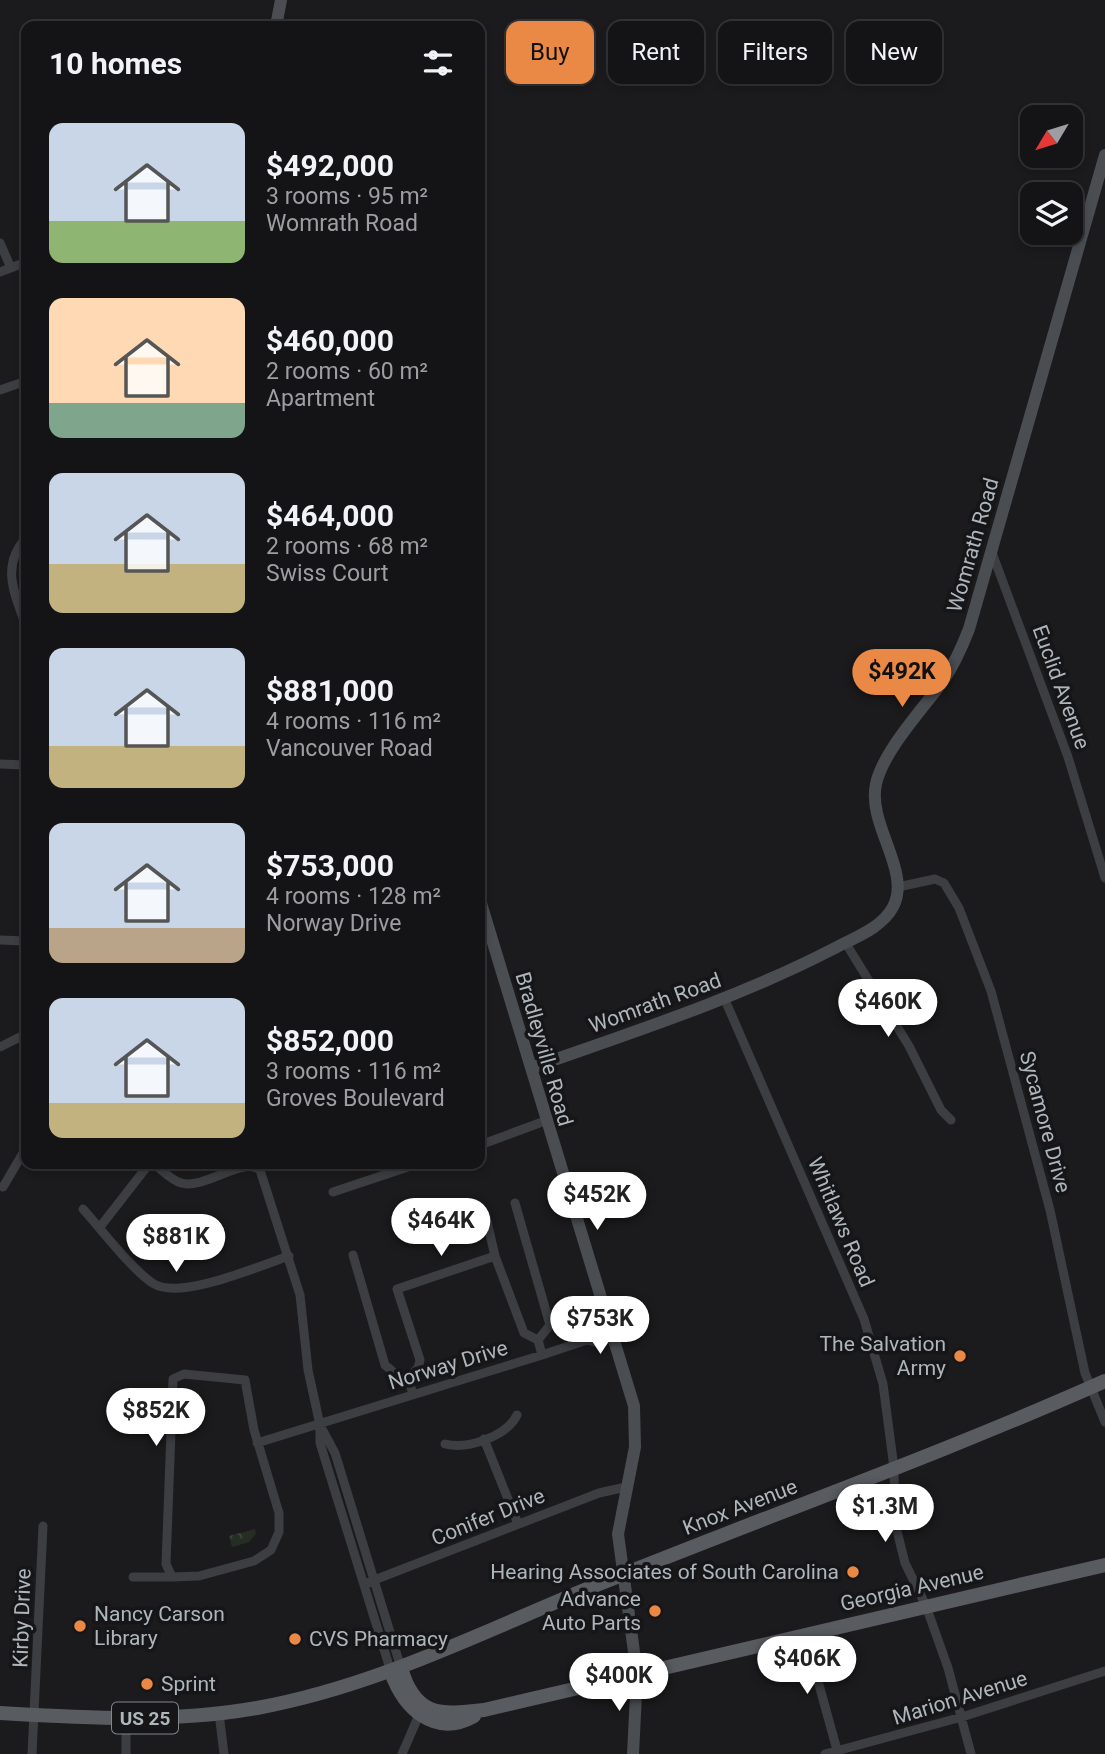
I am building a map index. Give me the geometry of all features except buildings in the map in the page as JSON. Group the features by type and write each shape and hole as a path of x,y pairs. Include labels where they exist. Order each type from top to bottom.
{"main road":[{"name":"Knox Avenue","path":"396,1670 1098,1384"},
{"name":"Georgia Avenue","path":"396,1670 422,1705 437,1713 484,1710 1105,1565"},
{"name":"US 25","path":"0,1713 126,1718 219,1713 288,1701 396,1670"},
{"path":"396,1670 398,1692 419,1715"},
{"name":"Georgia Avenue","path":"419,1715 437,1723 453,1724 484,1710"}],"street":[{"path":"277,21 281,0"},
{"name":"Womrath Road","path":"531,1069 725,1000 845,942 886,917 895,902 898,887 878,823 876,783 882,768 944,679 962,647 1105,155"},
{"path":"0,243 10,268"},
{"path":"0,272 21,264"},
{"path":"0,390 21,383"},
{"path":"21,545 16,552 10,574 21,610"},
{"name":"Euclid Avenue","path":"991,550 1065,747 1105,878"},
{"path":"0,764 21,765"},
{"name":"Sycamore Drive","path":"898,887 934,878 944,883 959,908 982,967 1003,1030 1019,1103 1050,1210 1085,1373 1098,1384 1105,1422"},
{"name":"Bradleyville Road","path":"485,917 545,1121 634,1406 635,1447 618,1534 637,1674 634,1754"},
{"path":"0,940 21,941"},
{"path":"845,942 909,1046 941,1110 951,1120"},
{"name":"Whitlaws Road","path":"725,1000 864,1319 883,1384 894,1468 895,1523 905,1563 926,1606 962,1717 971,1754"},
{"path":"0,1047 21,1036"},
{"path":"485,1143 545,1121"},
{"path":"4,1187 21,1157"},
{"path":"100,1227 147,1169"},
{"path":"158,1169 187,1184 239,1169"},
{"path":"258,1169 300,1295 308,1370 320,1425 320,1443 364,1584 396,1670"},
{"path":"333,1192 402,1169"},
{"path":"514,1203 550,1325 538,1340"},
{"path":"83,1209 150,1281 166,1289 198,1285 289,1256"},
{"path":"486,1217 495,1256 524,1333 538,1340 542,1355"},
{"path":"353,1255 386,1365 398,1377 408,1378"},
{"path":"408,1378 418,1368 420,1360 397,1289 495,1256"},
{"name":"Norway Drive","path":"257,1443 587,1340 594,1342 611,1331"},
{"path":"133,1577 172,1577 198,1576 254,1561 271,1550 279,1532 279,1513 257,1443 245,1380 184,1374 173,1379 166,1564 172,1577"},
{"path":"408,1378 413,1394"},
{"path":"445,1444 462,1446 484,1439 508,1427 517,1415"},
{"path":"320,1425 335,1453 374,1580 396,1670"},
{"path":"484,1439 518,1524"},
{"name":"Conifer Drive","path":"364,1584 613,1488 626,1487"},
{"name":"Kirby Drive","path":"32,1754 43,1525"},
{"path":"805,1634 837,1750"},
{"name":"Marion Avenue","path":"825,1754 962,1717 1105,1671"},
{"path":"219,1713 223,1754"},
{"path":"402,1754 402,1748 419,1715"},
{"path":"126,1718 126,1754"}],"green space":[{"path":"255,1529 256,1534 249,1542 232,1547 229,1536"}],"place":[{"name":"The Salvation Army","path":"960,1356"},
{"name":"Hearing Associates of South Carolina","path":"853,1572"},
{"name":"Advance Auto Parts","path":"655,1611"},
{"name":"Nancy Carson Library","path":"80,1626"},
{"name":"CVS Pharmacy","path":"295,1639"},
{"name":"Sprint","path":"147,1684"}]}
